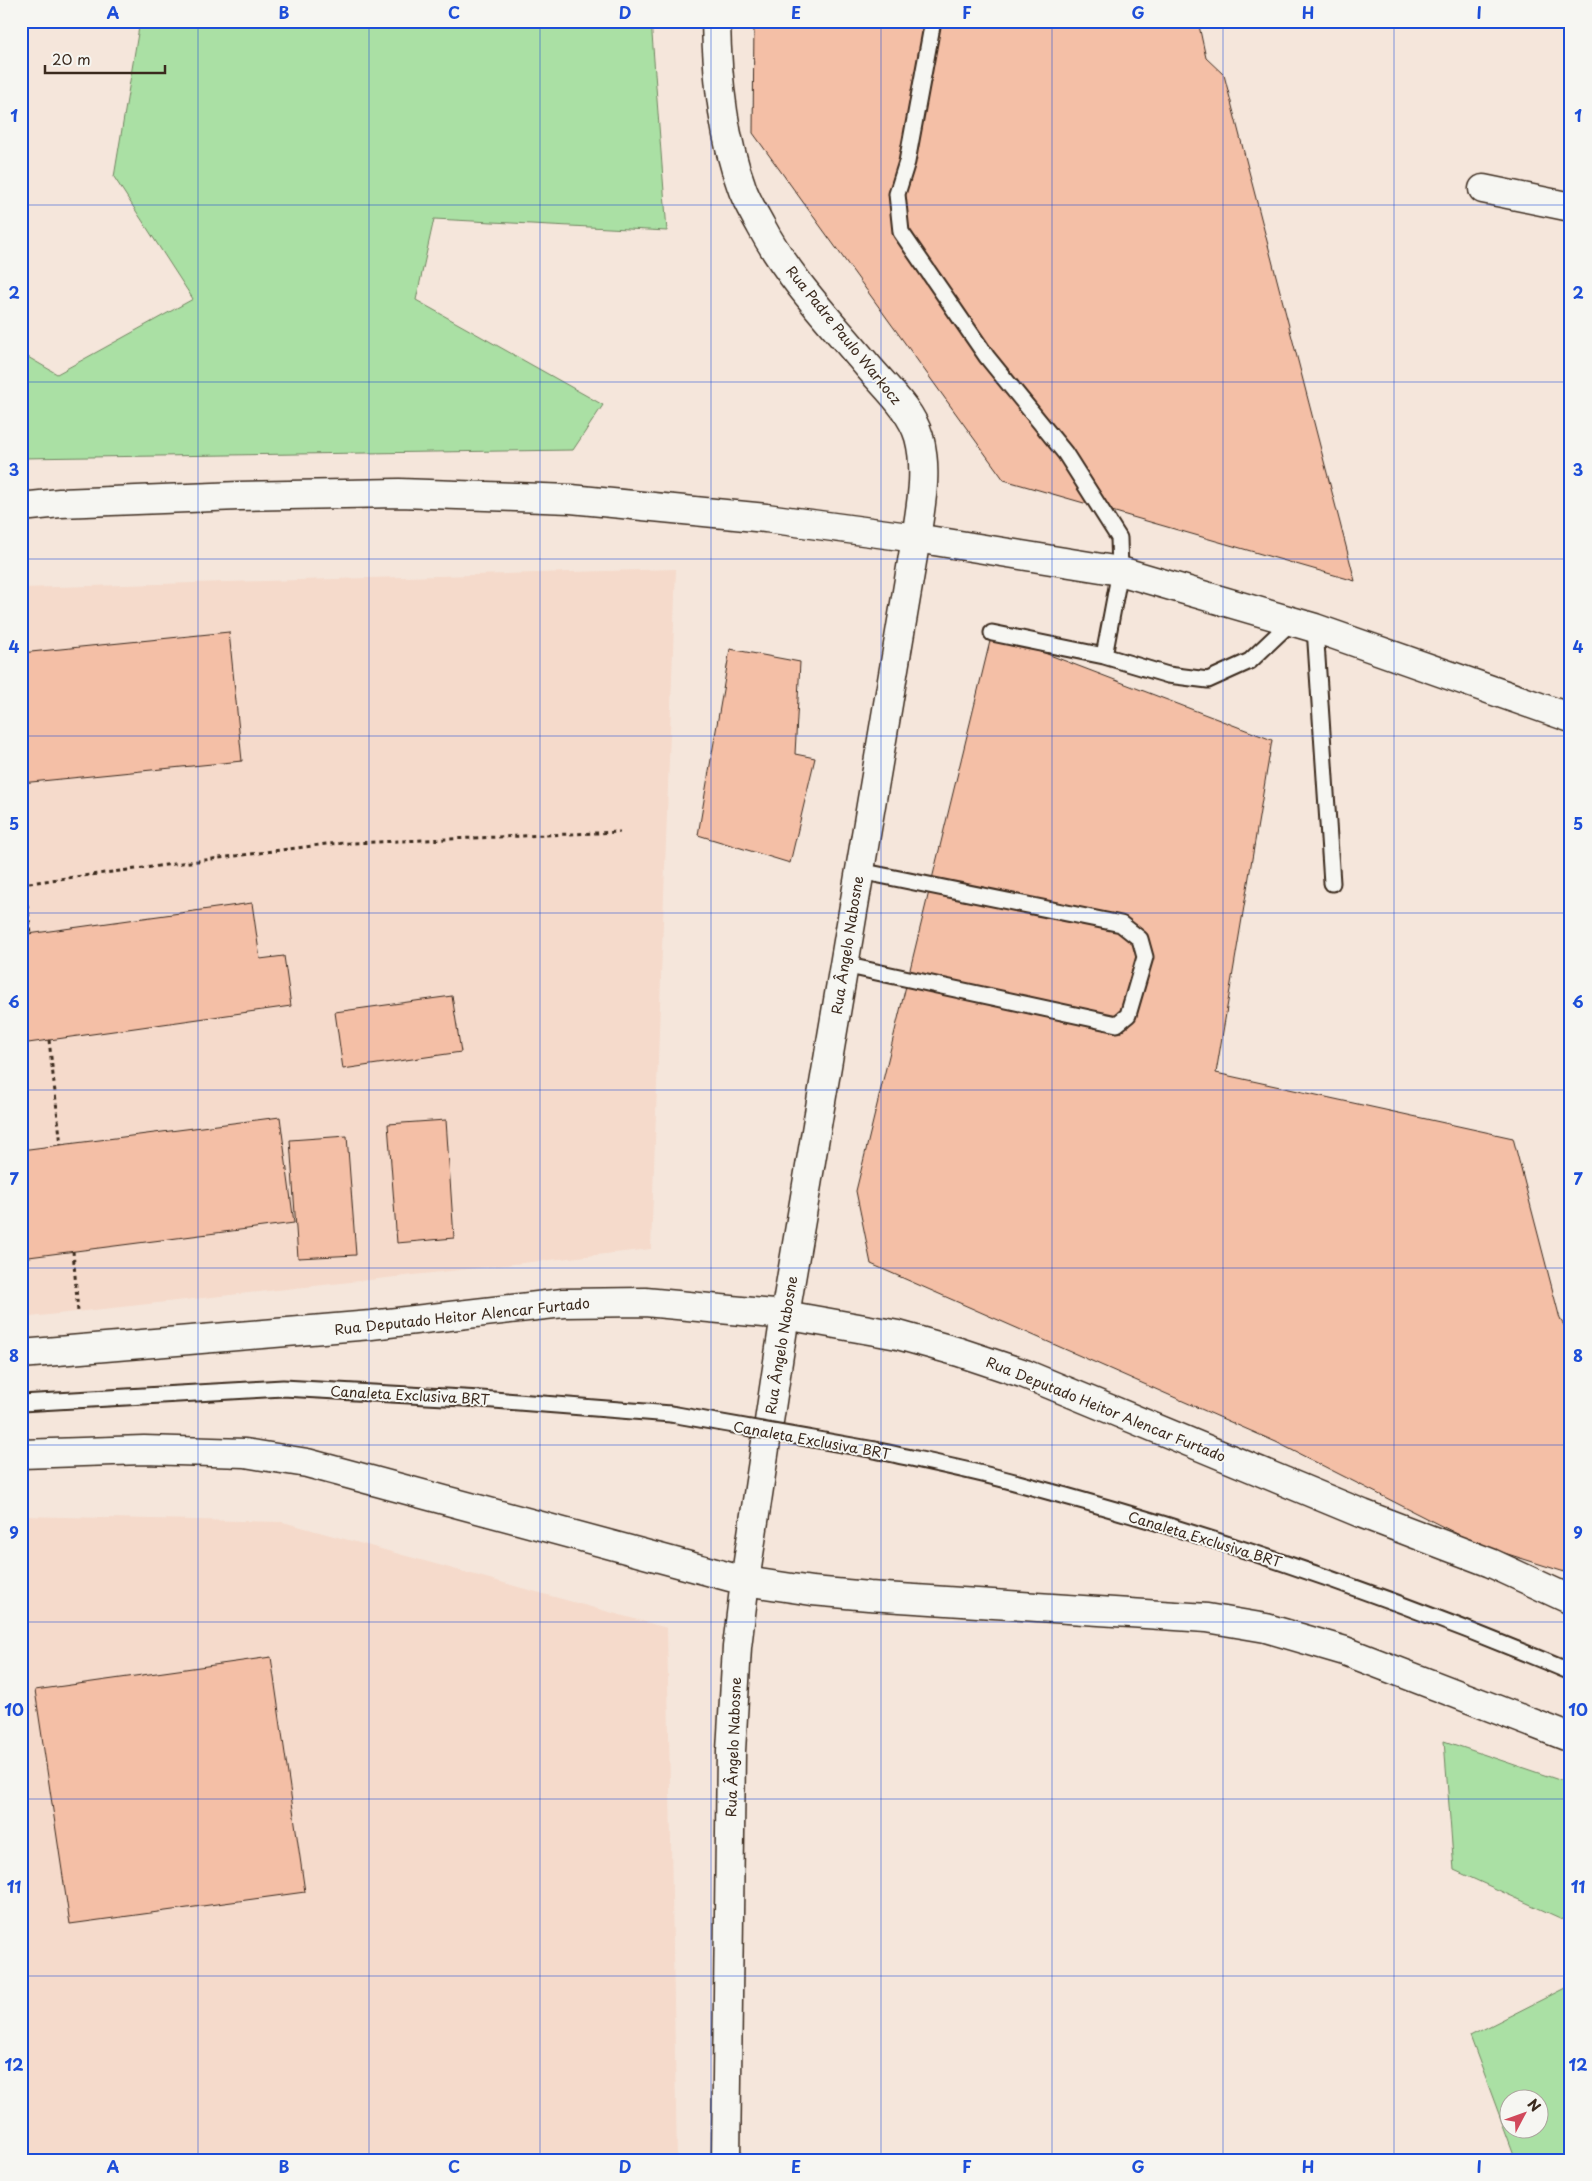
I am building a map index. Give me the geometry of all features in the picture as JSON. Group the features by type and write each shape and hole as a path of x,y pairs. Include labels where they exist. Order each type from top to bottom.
{"street":[{"name":"Rua Padre Paulo Warkocz","path":"716,21 728,142 741,186 762,228 788,269 816,305 907,412 918,435 924,472 916,538"},
{"path":"1483,189 1571,207"},
{"path":"21,507 70,503 258,495 399,493 552,498 766,518 916,538 1120,571 1303,625 1571,718"},
{"name":"Rua Ângelo Nabosne","path":"726,2160 733,1696 745,1580 785,1315 916,538"},
{"name":"Rua Deputado Heitor Alencar Furtado","path":"21,1354 333,1329 563,1303 646,1302 785,1315 898,1335 959,1352 1025,1374 1363,1514 1490,1563 1571,1600"},
{"path":"21,1454 144,1450 245,1453 307,1463 745,1580 812,1591 1207,1618 1266,1628 1344,1651 1571,1738"}],"lane":[{"path":"933,21 907,162 896,194 902,232 987,357 1065,453 1119,538 1120,571 1104,656"},
{"path":"992,633 1104,656 1168,675 1208,680 1250,660 1303,625 1332,883"},
{"path":"844,965 1117,1024 1128,1015 1145,957 1140,939 1122,924 860,871"},
{"name":"Canaleta Exclusiva BRT","path":"21,1403 283,1388 481,1399 671,1414 875,1450 1018,1483 1169,1527 1319,1574 1469,1629 1571,1672"}],"path":[{"path":"23,883 327,844 620,832"},
{"path":"21,857 31,934"},
{"path":"50,1040 61,1144"},
{"path":"73,1251 78,1312"}],"shaded area":[{"path":"676,569 651,1249 21,1318 21,588"},
{"path":"21,1516 283,1522 667,1628 677,2160 21,2160"}],"green space":[{"path":"140,21 651,21 667,231 434,219 416,300 603,405 573,450 21,458 21,353 57,374 193,299 114,177"},
{"path":"1444,1741 1571,1784 1571,1923 1454,1870"},
{"path":"1571,1985 1571,2160 1516,2160 1508,2138 1550,2138 1550,2088 1500,2088 1500,2117 1470,2036"}],"building":[{"path":"754,21 1198,21 1206,58 1224,75 1355,581 1004,480 753,133"},
{"path":"229,632 242,761 21,783 21,653"},
{"path":"992,633 1272,740 1216,1073 1513,1138 1560,1319 1571,1336 1571,1574 1479,1545 1276,1442 871,1264 856,1191"},
{"path":"730,649 800,662 795,754 815,758 790,863 698,835"},
{"path":"252,903 260,959 284,956 291,1006 21,1044 21,935"},
{"path":"452,996 461,1052 343,1069 335,1012"},
{"path":"280,1117 294,1223 21,1258 21,1150"},
{"path":"446,1120 454,1238 397,1243 388,1124"},
{"path":"347,1136 356,1255 298,1258 290,1140"},
{"path":"271,1657 305,1892 70,1924 35,1690"}]}
